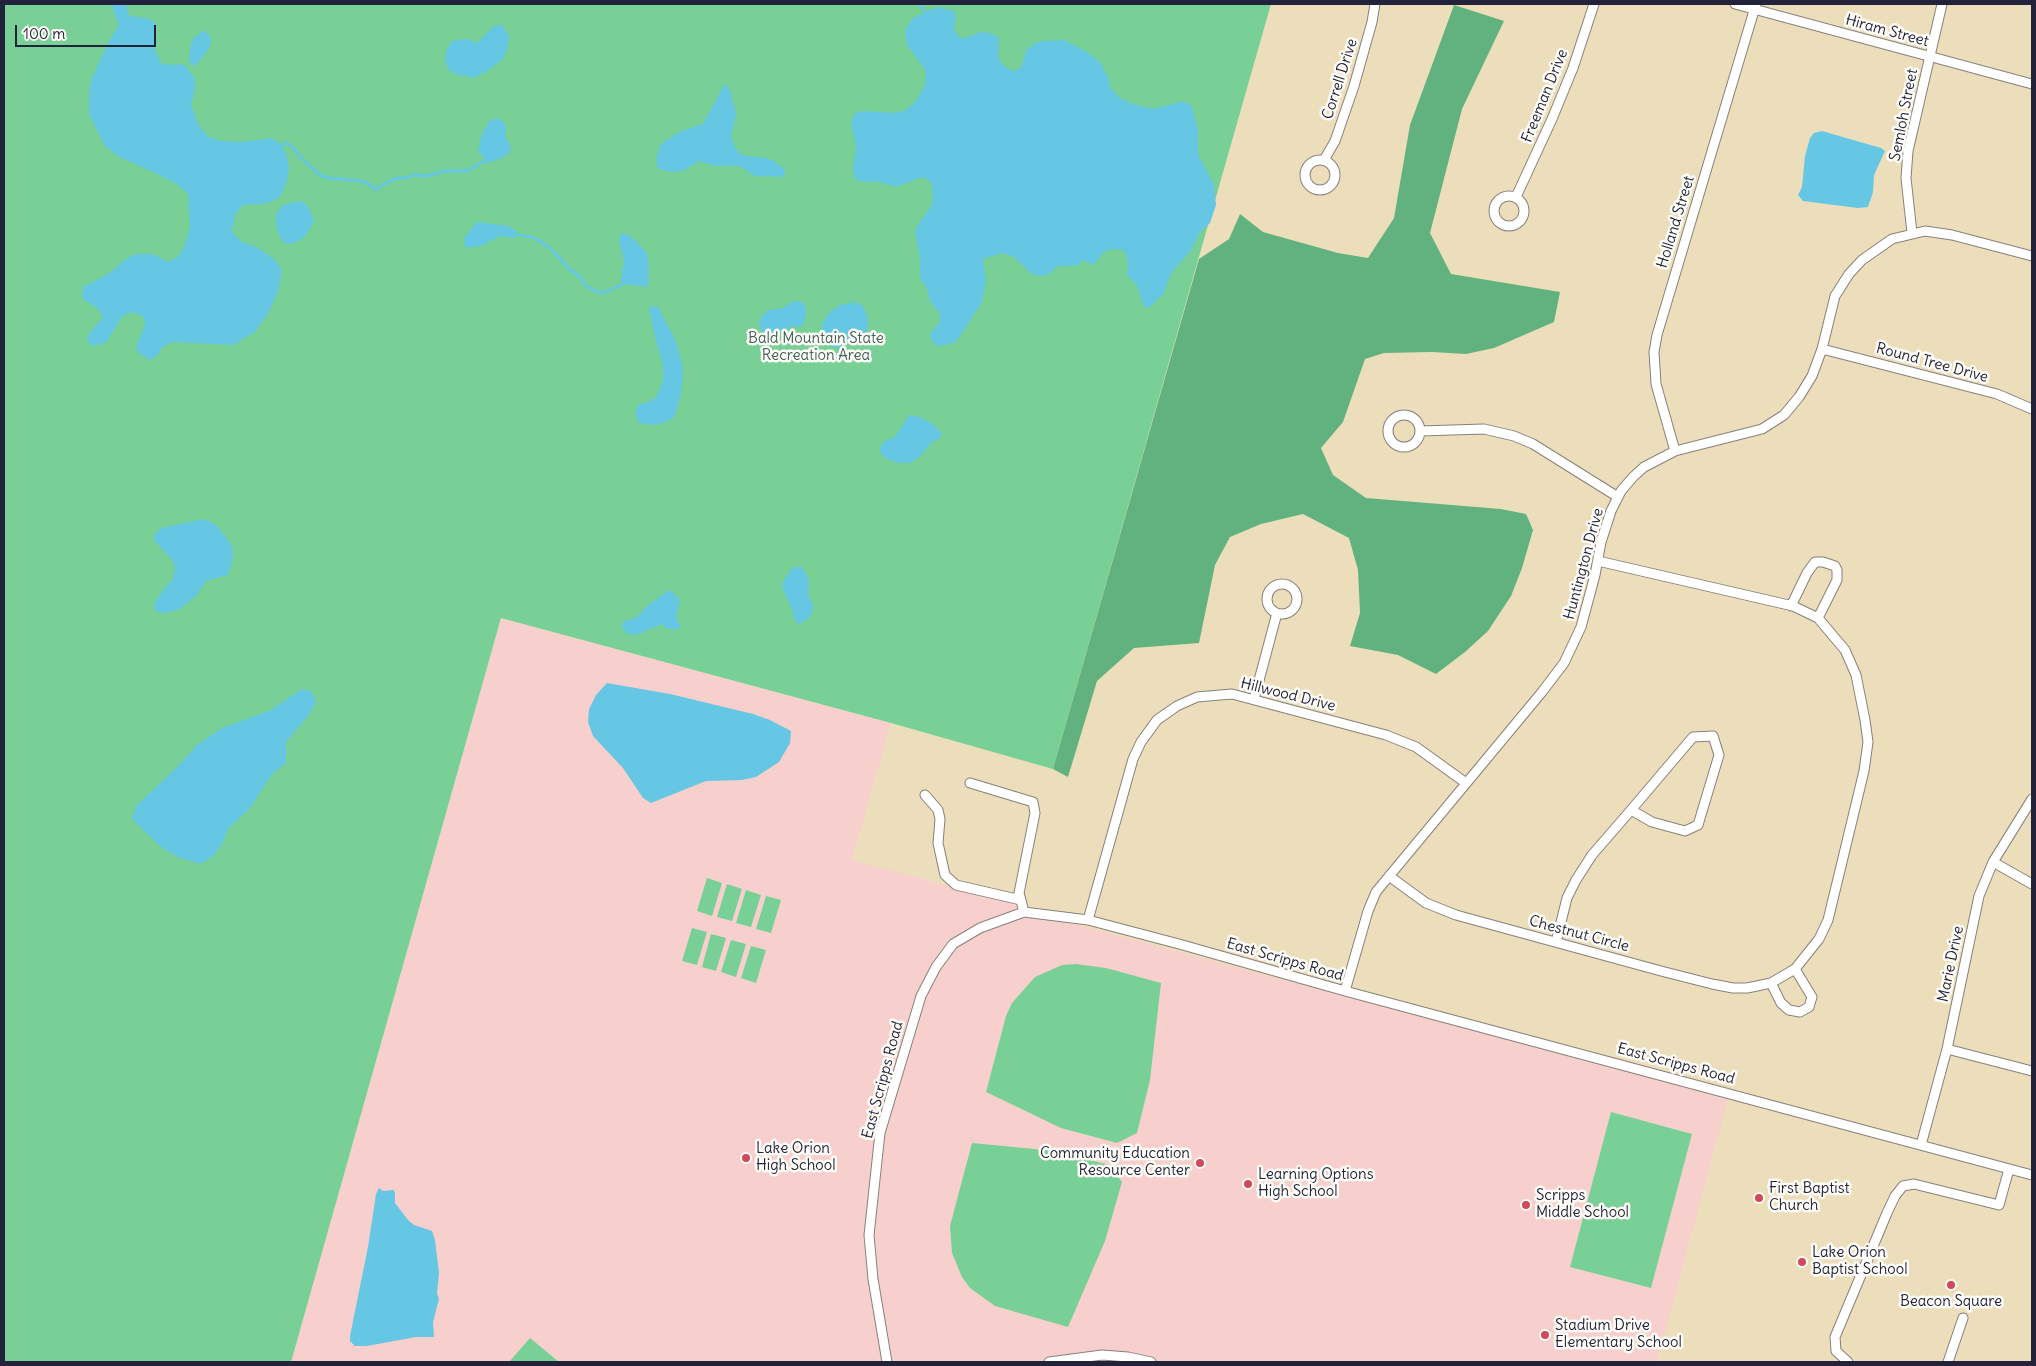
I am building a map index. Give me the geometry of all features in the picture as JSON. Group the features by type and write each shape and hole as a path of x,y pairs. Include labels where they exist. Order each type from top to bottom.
{"street":[{"name":"Correll Drive","path":"1324,160 1335,141 1354,86 1372,22 1375,4"},
{"name":"Freeman Drive","path":"1516,197 1573,68 1594,4"},
{"name":"Hiram Street","path":"1736,4 1755,6 1930,57 2032,84"},
{"name":"Semloh Street","path":"1912,233 1906,178 1908,151 1942,4"},
{"name":"Holland Street","path":"1675,451 1656,384 1654,352 1657,335 1755,6"},
{"name":"Huntington Drive","path":"1345,991 1368,911 1376,892 1564,663 1581,627 1610,511 1632,477 1644,467 1675,451 1762,429 1784,414 1799,397 1812,376 1822,349 1836,296 1849,274 1862,260 1892,238 1925,231 1952,235 2032,256"},
{"name":"Round Tree Drive","path":"1822,349 1997,394 2032,409"},
{"path":"1420,431 1484,429 1514,436 1532,444 1618,497"},
{"name":"Chestnut Circle","path":"1389,876 1415,896 1444,911 1712,984 1747,988 1771,983 1795,969 1819,939 1828,920 1864,771 1868,742 1866,720 1856,675 1845,650 1818,618 1791,606 1598,560"},
{"path":"1791,606 1807,572 1815,562 1823,562 1835,566 1837,580 1818,618"},
{"path":"1254,698 1277,613"},
{"name":"Hillwood Drive","path":"1088,920 1133,759 1141,742 1158,720 1177,706 1197,697 1232,694 1254,698 1386,735 1416,747 1466,783"},
{"path":"1556,942 1567,898 1592,855 1630,810 1693,737 1713,736 1719,756 1698,825 1685,831 1652,822 1630,810"},
{"path":"970,782 1033,802 1035,813 1019,892 1024,912"},
{"path":"925,795 938,810 940,818 938,843 945,875 956,885 1021,900"},
{"name":"Marie Drive","path":"1921,1145 1947,1049 1978,896 1993,862 2032,798"},
{"path":"1993,862 2032,884"},
{"name":"East Scripps Road","path":"887,1362 873,1279 869,1235 880,1133 921,996 936,967 953,944 980,928 1024,912 1088,920 1345,991 2032,1175"},
{"path":"1771,983 1781,1003 1790,1010 1800,1012 1804,1010 1809,1007 1812,997 1795,969"},
{"path":"1947,1049 2032,1070"},
{"path":"1848,1362 1836,1351 1835,1337 1887,1212 1895,1196 1903,1186 1914,1184 1999,1205 2008,1169"},
{"path":"1948,1362 1963,1318"},
{"path":"1049,1362 1102,1355 1128,1357 1151,1362"}],"shaded area":[{"name":"Lake Orion High School","path":"501,618 891,723 852,860 1013,903 1052,918 1728,1099 1657,1362 291,1362"}],"green space":[{"name":"Bald Mountain State Recreation Area","path":"4,4 1271,4 1053,769 891,723 501,618 291,1362 4,1362"},
{"path":"1454,5 1504,21 1462,109 1430,233 1451,274 1560,292 1554,322 1494,348 1466,354 1432,352 1384,353 1365,359 1343,422 1321,448 1333,475 1366,498 1501,509 1526,514 1533,530 1522,568 1511,596 1488,631 1465,652 1436,674 1398,655 1350,646 1360,613 1358,570 1349,538 1303,514 1261,524 1230,537 1215,565 1199,643 1134,648 1097,681 1068,777 1053,769 1199,259 1229,239 1240,214 1263,232 1338,253 1368,258 1394,218 1410,125"},
{"path":"707,878 722,883 712,916 697,911"},
{"path":"727,884 742,889 732,921 717,917"},
{"path":"746,890 761,895 751,927 736,923"},
{"path":"766,896 781,900 771,933 756,929"},
{"path":"692,928 707,932 697,965 682,961"},
{"path":"711,934 726,938 716,971 702,967"},
{"path":"731,940 746,944 736,977 721,972"},
{"path":"751,946 766,950 756,983 741,978"},
{"path":"1076,964 1106,968 1161,983 1150,1080 1137,1133 1117,1143 1061,1128 986,1092 1006,1016 1012,1003 1035,977 1062,965"},
{"path":"1611,1112 1692,1134 1651,1288 1570,1267"},
{"path":"972,1143 1055,1151 1109,1165 1122,1182 1105,1241 1068,1327 995,1306 970,1288 962,1277 952,1253 950,1226"},
{"path":"530,1338 559,1362 509,1362"}],"water":[{"path":"111,4 126,4 129,16 147,18 156,23 155,50 161,63 186,66 195,79 195,89 191,105 199,126 208,137 222,141 241,142 272,138 281,145 287,156 289,167 287,181 280,197 265,204 243,205 235,215 232,232 242,242 260,249 275,260 282,270 278,292 269,312 255,332 233,345 172,342 162,347 158,355 151,360 137,352 137,343 145,326 144,317 134,312 123,315 106,343 91,346 87,339 91,331 103,318 98,309 82,298 83,287 108,274 126,259 136,254 152,254 168,262 178,257 185,245 190,227 188,194 178,185 160,175 119,157 104,145 89,114 89,92 92,78 109,41 119,25"},
{"path":"941,7 955,12 954,30 958,36 964,39 980,32 998,37 998,56 1001,63 1008,69 1016,71 1021,67 1026,51 1035,43 1064,40 1087,52 1100,62 1108,77 1110,87 1120,98 1133,104 1153,109 1184,101 1192,107 1198,130 1198,154 1214,185 1216,205 1210,223 1200,232 1191,250 1172,272 1163,294 1150,307 1144,307 1137,285 1127,275 1128,264 1125,251 1111,249 1103,253 1092,265 1083,260 1077,266 1058,266 1049,274 1040,276 1032,274 1014,257 1002,253 983,259 986,281 982,302 956,342 940,346 935,345 930,334 940,322 940,314 930,301 927,289 920,278 920,260 915,230 931,206 933,197 932,184 922,177 896,187 879,182 862,182 855,179 853,168 856,146 851,123 855,113 864,111 895,113 906,110 916,101 925,85 926,71 907,45 905,31 912,19 932,9"},
{"path":"502,25 509,36 503,59 489,70 474,78 455,74 448,69 445,60 447,48 454,40 468,39 477,43 494,26"},
{"path":"204,30 211,38 210,47 197,64 193,66 190,64 189,58 191,43"},
{"path":"725,83 731,93 736,114 731,137 735,147 741,155 774,161 785,170 784,177 755,176 739,166 715,166 699,161 683,171 672,172 658,169 656,159 661,144 681,131 703,124"},
{"path":"499,118 506,125 506,139 511,145 510,152 502,158 488,163 478,151 480,141 490,120"},
{"path":"1822,131 1881,148 1885,151 1874,175 1873,192 1868,207 1858,208 1803,201 1798,195 1802,187 1805,156 1810,138 1814,133"},
{"path":"300,201 308,206 314,221 302,239 288,244 283,242 278,233 276,223 277,212 283,205"},
{"path":"476,222 508,226 514,229 518,235 514,238 500,236 481,246 468,248 465,246 464,239"},
{"path":"624,233 635,240 647,253 649,264 648,287 623,284 621,280 624,261 619,241 620,235"},
{"path":"793,301 802,302 806,307 803,325 791,326 785,331 774,335 764,333 759,327 760,319 768,310 783,308"},
{"path":"854,302 862,305 867,315 868,328 862,337 838,348 826,345 822,335 822,324 829,313 840,305"},
{"path":"651,306 658,307 676,341 683,369 681,394 675,416 669,421 654,425 639,423 635,414 638,405 651,401 657,396 663,380 663,365 649,309"},
{"path":"909,415 920,417 933,424 942,433 939,439 931,443 919,457 910,463 898,463 885,458 879,450 884,441 895,437"},
{"path":"203,519 215,524 233,549 233,558 228,575 206,581 197,595 178,610 164,613 156,612 154,604 173,579 175,569 173,561 154,540 155,533 162,528"},
{"path":"793,567 802,567 809,580 808,595 813,608 810,617 800,624 795,621 782,587 784,580"},
{"path":"669,590 676,595 680,602 676,617 681,627 674,630 665,628 663,624 636,635 627,634 622,627 622,622 637,617 647,606"},
{"path":"607,683 670,694 753,714 791,731 790,743 779,762 756,777 742,780 706,781 651,803 643,798 623,768 593,736 588,722 589,709 596,695"},
{"path":"302,689 311,691 316,702 308,716 286,742 286,763 272,774 250,808 228,829 222,844 213,856 201,864 180,858 161,847 132,819 136,806 197,745 220,729 271,710"},
{"path":"379,1188 383,1191 393,1190 395,1192 395,1203 408,1220 414,1225 432,1231 439,1273 437,1293 439,1299 433,1322 434,1337 416,1337 367,1346 355,1346 350,1341 350,1336 368,1247 376,1194"}],"waterway":[{"path":"919,4 925,12"},
{"path":"281,145 287,143 294,148 299,156 321,176 362,181 369,184 375,190 393,179 413,175 428,176 443,171 467,171 486,160"},
{"path":"518,235 533,237 546,245 568,268 579,276 586,286 598,292 606,292 623,284"}],"place":[{"name":"Lake Orion High School","path":"746,1158"},
{"name":"Community Education Resource Center","path":"1200,1163"},
{"name":"Learning Options High School","path":"1248,1184"},
{"name":"First Baptist Church","path":"1759,1198"},
{"name":"Scripps Middle School","path":"1526,1205"},
{"name":"Lake Orion Baptist School","path":"1802,1262"},
{"name":"Beacon Square","path":"1951,1285"},
{"name":"Stadium Drive Elementary School","path":"1545,1335"}]}
